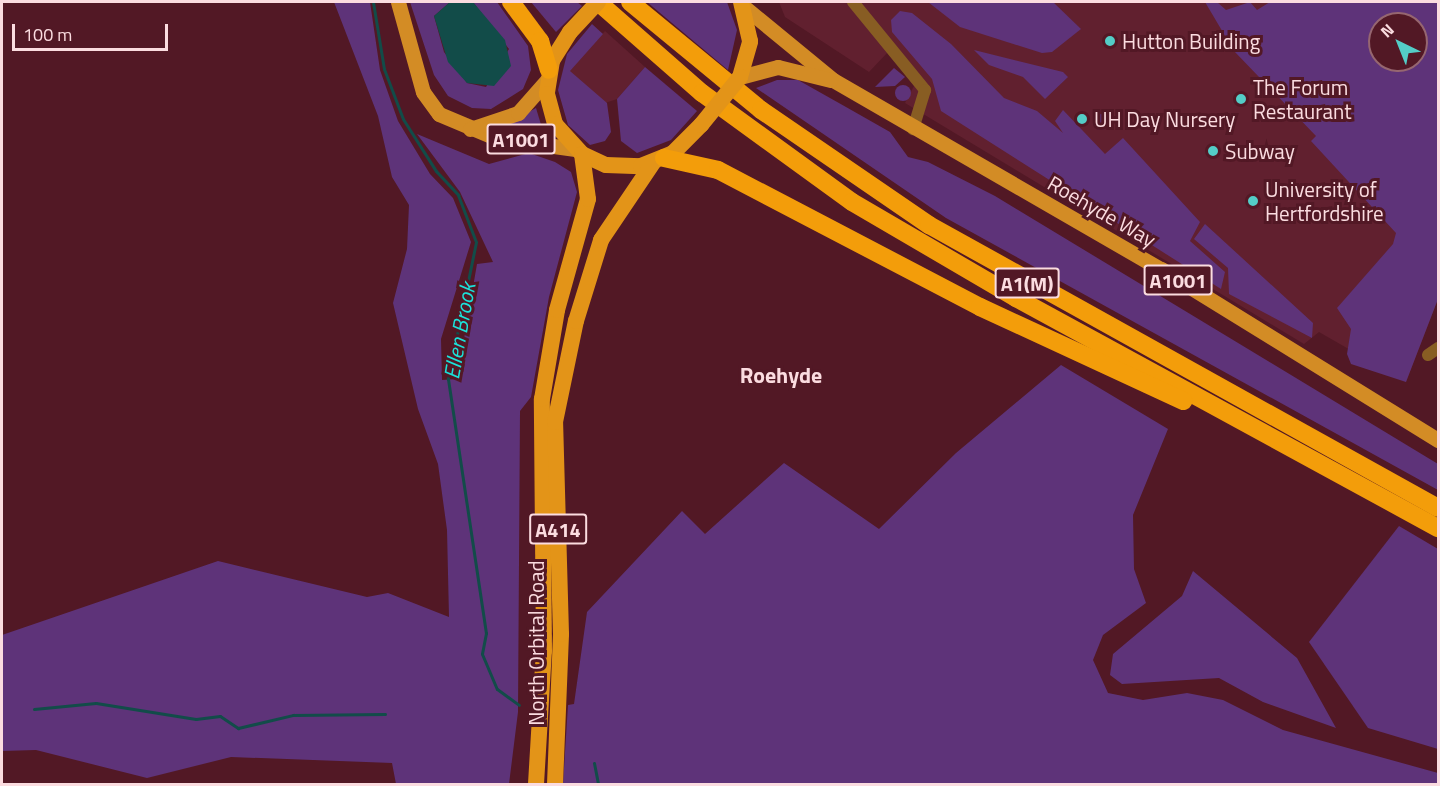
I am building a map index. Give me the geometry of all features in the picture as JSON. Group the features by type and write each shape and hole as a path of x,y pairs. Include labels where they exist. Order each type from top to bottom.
{"highway":[{"path":"512,2 535,33 548,74 555,124 578,152 616,167 658,161 718,170 980,308 1159,391 1250,425"},
{"path":"548,74 570,32 598,2"},
{"name":"A1(M)","path":"598,2 702,93 852,202 1438,528"},
{"name":"A1(M)","path":"630,2 761,110 929,225 1438,508"},
{"path":"740,77 750,41 742,4"},
{"name":"North Orbital Road","path":"555,784 561,634 555,422 576,321 601,240 658,161 701,126 740,77"},
{"name":"North Orbital Road","path":"537,784 544,651 542,399 557,310 588,199 578,152"}],"main road":[{"name":"A1001","path":"398,2 423,92 439,114 467,129 578,152"},
{"name":"Roehyde Way","path":"742,4 773,36 833,80 913,129 1161,269 1438,440"},
{"name":"Roehyde Way","path":"740,77 778,67 833,80"},
{"name":"A1001","path":"467,129 518,112 548,74"}],"street":[{"path":"853,2 925,90 913,129"}],"shaded area":[{"path":"334,2 370,2 380,70 398,121 430,174 453,198 471,242 441,339 442,380 457,379 477,264 493,262 460,192 417,134 489,164 529,153 555,162 571,172 577,192 549,297 531,397 520,411 518,712 509,784 396,784 392,763 231,757 147,778 36,750 2,751 2,635 218,561 367,597 388,593 449,617 447,530 438,464 418,409 393,303 407,249 409,205 392,177 378,116"},
{"path":"410,2 450,2 434,16 444,52 467,83 486,87 509,49 473,2 497,2 528,46 531,70 523,89 491,109 472,108 448,96 434,75"},
{"path":"531,2 577,2 582,6 556,32"},
{"path":"647,2 727,2 737,30 728,70"},
{"name":"University of Hertfordshire","path":"779,2 1438,2 1438,299 1406,382 1319,332 1304,344 905,103 914,86 888,52 869,72 785,17"},
{"path":"928,2 1053,2 1081,29 1052,52 1042,53 960,27"},
{"path":"1205,2 1217,2 1226,10 1250,2 1257,10 1270,2 1438,2 1438,299 1406,382 1351,364 1347,354 1351,329 1337,308 1393,244 1396,233 1311,141 1316,136 1234,51"},
{"path":"900,11 912,13 951,44 1004,98 1037,111 1063,133 1055,121 1063,110 1105,154 1123,138 1200,222 1190,241 1225,272 1221,289 941,111 932,79 892,32 891,20"},
{"path":"592,24 603,34 570,71 607,103 611,132 605,141 590,145 568,125 558,90 567,54"},
{"path":"605,31 645,67 617,99 605,103 569,71"},
{"path":"974,50 1063,72 1068,77 1045,99 1023,77 989,65"},
{"path":"645,67 697,111 671,140 637,153 621,141 617,99"},
{"path":"894,68 905,77 895,86 875,87"},
{"path":"777,80 798,80 890,132 908,157 928,162 995,196 1438,464 1438,490 946,218 756,88"},
{"path":"903,85 909,87 911,93 909,99 903,101 897,99 895,93 897,87"},
{"path":"536,108 545,138 498,133 498,129"},
{"path":"1098,114 1104,114 1109,122 1107,128 1098,130 1093,125 1093,119"},
{"path":"1205,224 1313,323 1312,338 1229,294 1228,268 1194,239"},
{"path":"1061,365 1168,429 1133,515 1134,569 1146,603 1103,635 1093,660 1108,693 1143,700 1187,693 1223,700 1283,730 1438,773 1438,784 563,784 568,705 574,704 587,612 682,511 705,534 784,463 879,529 956,453"},
{"path":"1399,526 1438,549 1438,749 1368,728 1309,642"},
{"path":"1193,571 1297,658 1336,728 1263,702 1219,678 1122,684 1110,675 1113,654 1182,596"}],"water":[{"path":"450,2 473,2 505,40 511,66 494,86 467,83 448,62 434,16"}],"waterway":[{"name":"Ellen Brook","path":"373,2 384,69 403,119 436,171 458,195 476,242 448,379 486,633 482,654 497,689 519,705"},
{"path":"34,709 96,703 196,719 220,716 238,728 293,715 385,714"},
{"name":"Ellen Brook","path":"594,763 598,784"}],"place":[{"name":"Hutton Building","path":"1110,41"},
{"name":"The Forum Restaurant","path":"1241,99"},
{"name":"UH Day Nursery","path":"1082,119"},
{"name":"Subway","path":"1213,151"},
{"name":"University of Hertfordshire","path":"1253,201"}],"district":[{"name":"Roehyde","path":"781,376"}]}
